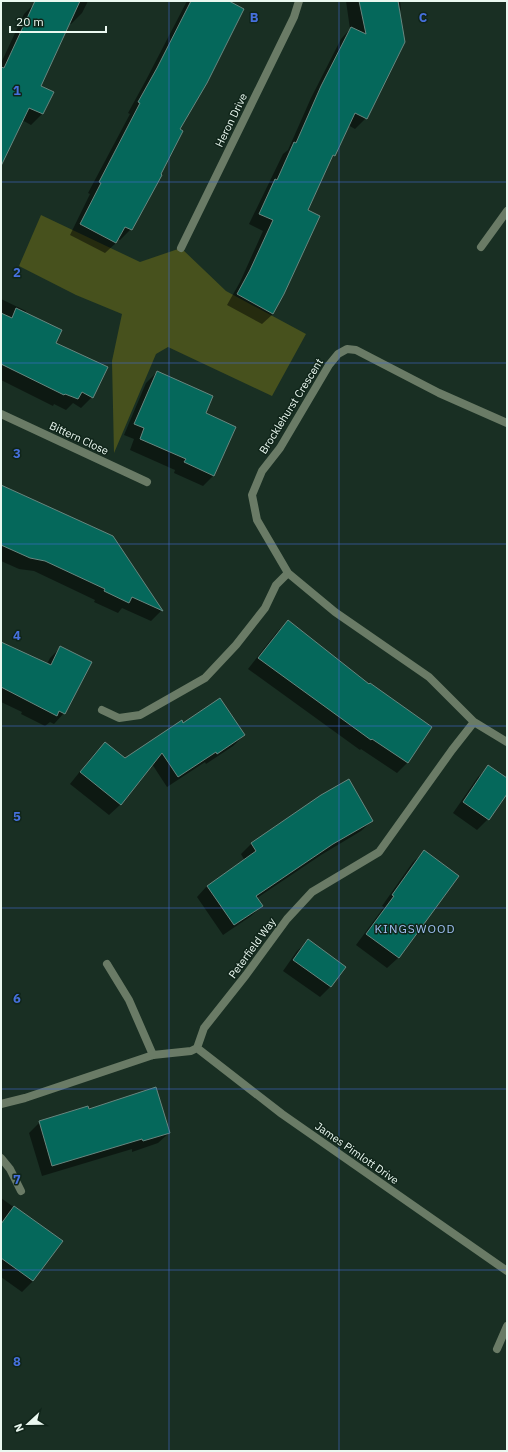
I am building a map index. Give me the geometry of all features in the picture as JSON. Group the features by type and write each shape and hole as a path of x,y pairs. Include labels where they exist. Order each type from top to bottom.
{"street":[{"name":"Heron Drive","path":"181,248 294,17 299,1"},
{"path":"481,247 507,211"},
{"name":"Brocklehurst Crescent","path":"507,423 439,393 356,350 347,349 338,354 328,365 280,448 262,471 252,495 256,520 288,573 335,612 428,677 474,722 507,742"},
{"name":"Bittern Close","path":"1,414 147,482"},
{"path":"102,710 119,718 140,715 205,678 236,645 265,608 276,585 288,573"},
{"name":"Peterfield Way","path":"197,1048 204,1028 246,975 287,919 312,892 379,852 452,750 474,722"},
{"path":"107,964 129,1000 153,1055"},
{"path":"1,1104 25,1098 153,1055 191,1051 197,1048"},
{"name":"James Pimlott Drive","path":"197,1048 282,1114 507,1271"},
{"path":"1,1158 10,1169 21,1191"},
{"path":"497,1349 507,1326"}],"green space":[{"path":"41,215 140,262 181,248 226,291 306,334 272,396 168,347 156,354 114,453 112,361 122,314 76,295 19,266"}],"building":[{"path":"35,1 80,1 41,86 54,92 43,114 29,108 1,166 1,67 4,68"},
{"path":"191,1 229,1 244,9 207,83 180,129 183,131 161,174 162,175 132,230 125,227 116,243 80,224 101,183 99,182 140,103 138,102"},
{"path":"359,1 398,1 405,42 367,119 355,113 335,156 333,155 308,210 320,216 284,294 273,314 237,294 273,220 259,214 275,179 277,180 294,142 296,143 321,86 351,27 366,34"},
{"path":"16,308 62,330 56,343 108,367 93,398 82,392 78,399 65,394 64,395 1,364 1,313 12,318"},
{"path":"157,371 213,396 206,413 236,427 214,476 184,462 186,459 140,439 144,428 134,424"},
{"path":"1,485 113,536 163,611 132,597 129,603 104,591 105,589 45,561 30,558 1,545"},
{"path":"288,620 369,684 370,683 432,727 408,763 372,739 371,740 258,658"},
{"path":"1,642 51,665 60,646 92,662 65,714 59,711 57,716 1,687"},
{"path":"220,698 245,735 217,754 216,752 178,777 162,753 121,805 80,772 105,742 125,758 182,720 183,723"},
{"path":"488,765 507,778 507,794 489,820 463,802"},
{"path":"349,779 373,821 333,844 256,896 263,906 234,925 207,886 256,851 251,843 321,795"},
{"path":"424,850 459,876 399,958 366,934 394,896 392,895"},
{"path":"308,939 346,967 331,987 293,960"},
{"path":"156,1087 170,1133 143,1141 142,1139 52,1166 39,1121 88,1106 89,1109"},
{"path":"14,1206 63,1241 33,1281 1,1258 1,1224"}],"district":[{"name":"KINGSWOOD","path":"415,928"}]}
